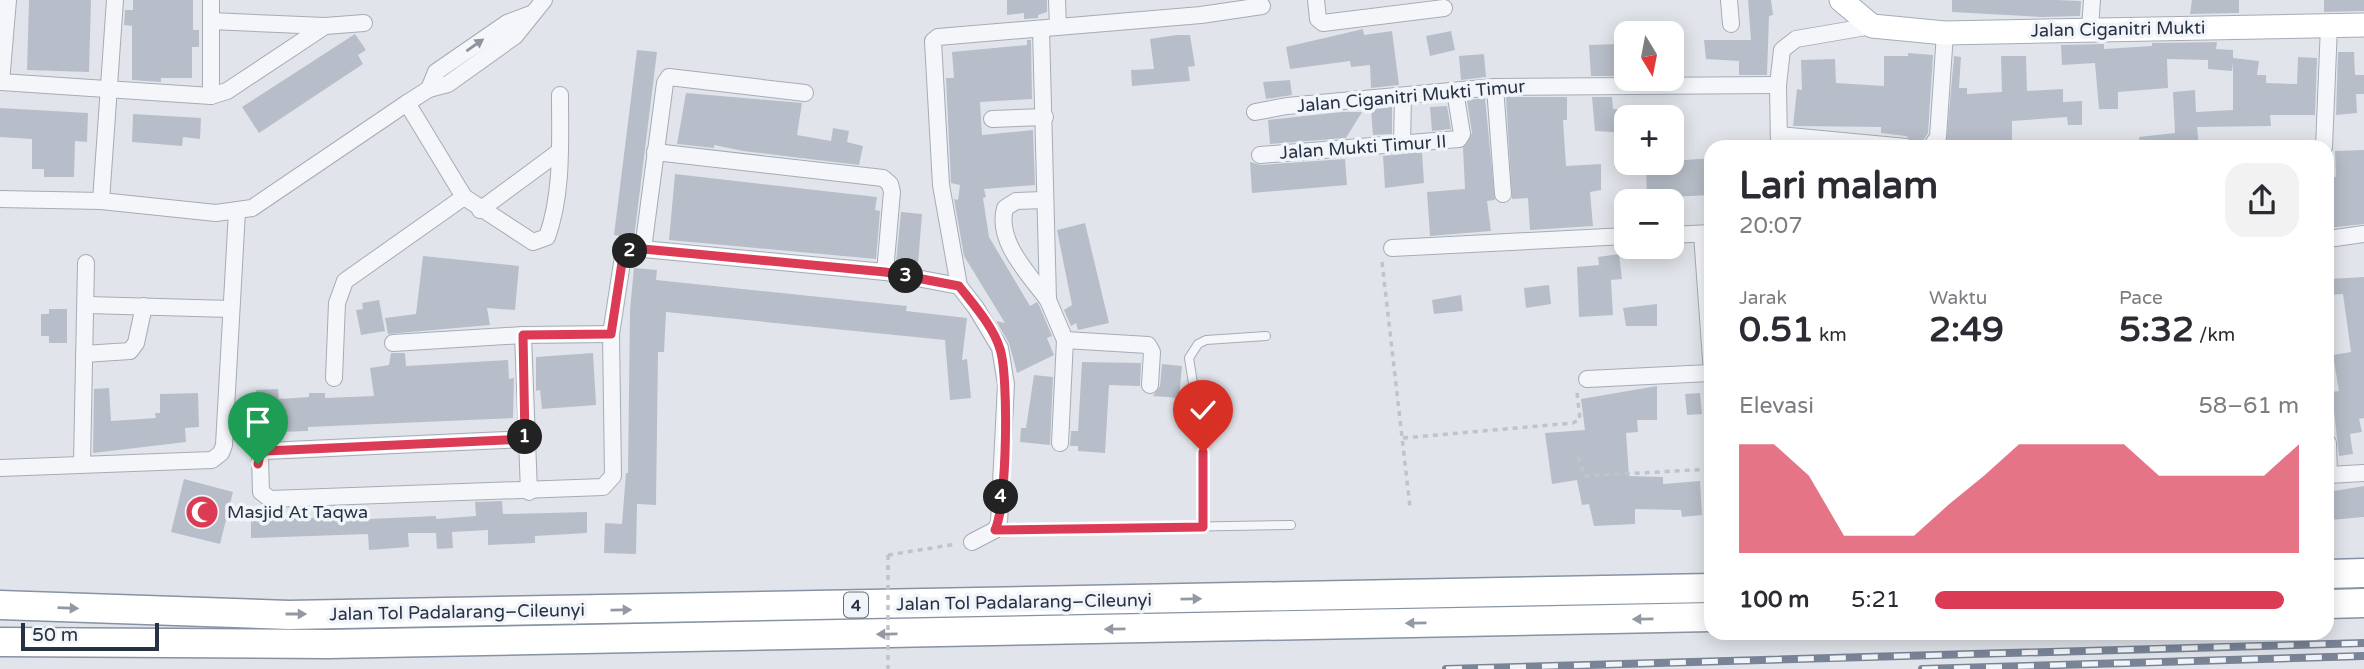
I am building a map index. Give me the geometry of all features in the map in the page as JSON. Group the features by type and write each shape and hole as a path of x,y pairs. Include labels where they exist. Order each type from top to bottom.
{"highway":[{"path":"2334,574 2364,573"},
{"name":"Jalan Tol Padalarang–Cileunyi","path":"0,605 289,615 1704,588"},
{"path":"2334,604 2364,603"},
{"name":"Jalan Tol Padalarang–Cileunyi","path":"0,642 342,643 1704,617"}],"street":[{"path":"8,0 0,82 211,96 228,91 325,26"},
{"path":"101,201 115,0"},
{"path":"211,0 211,96"},
{"path":"0,199 101,201 216,213 252,208 429,89 448,84 515,36 544,0"},
{"path":"1057,0 1058,27"},
{"path":"1316,0 1318,19 1323,23 1405,6 1444,8"},
{"path":"1729,0 1731,24"},
{"path":"1841,0 1872,26"},
{"path":"2090,28 2092,0"},
{"path":"972,542 995,530 1000,510 1006,384 1000,348 959,286 941,185 931,47 938,37 1201,15 1262,6"},
{"path":"211,21 325,26 364,23"},
{"name":"Jalan Ciganitri Mukti","path":"1872,26 1945,33 2090,28 2364,25"},
{"path":"1779,140 1778,85 1782,50 1788,43 1872,26"},
{"path":"2324,140 2329,26"},
{"path":"1041,29 1048,300"},
{"path":"1936,140 1945,33"},
{"path":"643,249 665,83 669,77 805,93"},
{"name":"Jalan Ciganitri Mukti Timur","path":"1255,112 1287,106 1495,87 1778,85"},
{"path":"1495,87 1503,194"},
{"name":"Jalan Mukti Timur II","path":"1260,155 1460,139 1462,134 1455,91"},
{"path":"407,103 464,197 480,210 533,242 547,237 553,219 560,151 560,95"},
{"path":"1402,143 1403,97"},
{"path":"992,118 1045,117"},
{"path":"480,210 560,151"},
{"path":"655,152 883,178 890,184 892,192 885,272"},
{"path":"334,378 337,303 345,281 464,197"},
{"path":"1044,201 1016,201 1004,208 1002,219 1004,234 1014,253 1048,300 1065,340 1060,443"},
{"path":"0,468 212,460 221,453 224,445 237,211"},
{"path":"1684,234 1704,233"},
{"path":"2334,238 2364,234"},
{"path":"1392,248 1614,237"},
{"path":"525,439 266,451 260,455 258,464 261,492 270,499 529,492 603,487 613,476 611,334 623,256 626,252 643,249 885,272 959,286"},
{"path":"82,463 86,263"},
{"path":"87,305 231,309"},
{"path":"84,354 130,351 136,343 144,306"},
{"path":"393,343 523,335 611,334"},
{"path":"523,335 529,492"},
{"path":"1065,340 1149,345 1152,352 1150,384"},
{"path":"1587,379 1704,373"},
{"path":"2334,475 2364,473"}],"lane":[{"path":"1203,527 1203,452 1189,358 1198,344 1206,340 1266,336"},
{"path":"995,530 1291,525"}],"path":[{"path":"1392,248 1384,252 1382,261 1410,507"},
{"path":"1403,438 1578,421 1580,417 1577,394 1587,379"},
{"path":"1578,457 1585,476 1704,469"},
{"path":"888,669 888,555 956,544"}],"building":[{"path":"29,0 91,0 89,72 27,70"},
{"path":"133,0 193,0 193,30 199,30 199,47 192,47 192,78 161,78 161,82 132,80 132,26 124,25 125,10 133,10"},
{"path":"1007,0 1047,0 1047,12 1038,15 1038,18 1024,19 1024,13 1007,15"},
{"path":"1748,0 1771,0 1773,15 1769,16 1767,75 1739,75 1739,61 1706,59 1704,40 1751,40"},
{"path":"1952,0 2081,1 2080,16 2042,17 1952,12"},
{"path":"2192,0 2239,0 2239,13 2190,14"},
{"path":"2324,0 2364,0 2364,11 2324,12"},
{"path":"1363,29 1364,35 1392,31 1399,85 1371,88 1370,65 1351,67 1350,61 1290,69 1286,47"},
{"path":"1451,31 1455,50 1430,56 1426,36"},
{"path":"355,34 366,50 358,55 363,64 259,133 242,107"},
{"path":"1190,35 1195,66 1188,67 1190,81 1132,86 1131,70 1154,69 1150,39"},
{"path":"1027,40 1031,40 1032,99 980,102 982,135 1033,130 1035,185 984,189 986,197 983,198 989,237 1030,306 1037,302 1039,305 1052,336 1047,338 1054,355 1017,373 1009,343 996,321 1005,323 964,256 954,199 958,200 960,185 951,183 946,78 954,78 952,52 1027,45"},
{"path":"2217,42 2216,49 2233,50 2233,58 2259,61 2257,75 2266,75 2266,83 2297,84 2298,57 2317,58 2315,115 2270,115 2271,126 2197,127 2198,140 2139,140 2139,137 2175,133 2173,92 2195,90 2196,112 2233,110 2233,62 2232,71 2208,69 2208,60 2167,59 2168,88 2118,92 2118,109 2099,109 2095,63 2062,65 2061,45 2104,44 2104,49 2152,46 2152,43"},
{"path":"1614,44 1614,76 1591,76 1589,45"},
{"path":"637,50 657,52 634,238 614,235"},
{"path":"2338,52 2354,52 2355,75 2364,75 2364,94 2356,94 2357,113 2336,115"},
{"path":"1908,53 1933,55 1928,133 1924,140 1881,133 1881,127 1793,126 1797,89 1802,90 1801,60 1835,59 1836,83 1884,86 1884,56 1908,56"},
{"path":"1484,54 1486,77 1461,80 1459,56"},
{"path":"1954,56 1961,57 1959,88 1967,88 1967,94 2002,92 2001,56 2026,56 2027,91 2063,89 2063,102 2082,101 2082,125 2068,125 2067,117 2012,121 2012,140 1947,140"},
{"path":"1290,80 1292,95 1266,99 1263,82"},
{"path":"686,93 802,103 797,135 831,141 833,128 849,131 847,142 863,146 859,165 714,145 714,148 677,144"},
{"path":"1506,97 1567,97 1567,120 1563,120 1566,166 1601,164 1601,190 1590,192 1593,226 1530,230 1528,198 1512,199"},
{"path":"1592,97 1612,97 1614,132 1595,131"},
{"path":"1485,98 1495,200 1487,201 1491,231 1430,236 1427,192 1465,189 1463,148 1472,133 1467,100"},
{"path":"1447,106 1451,129 1432,131 1430,107"},
{"path":"1392,107 1392,134 1373,135 1371,109"},
{"path":"0,108 88,113 87,142 75,141 74,177 44,177 44,169 32,169 32,139 0,137"},
{"path":"1362,112 1346,138 1270,144 1268,120"},
{"path":"133,114 201,118 200,139 183,137 182,146 132,142"},
{"path":"2364,150 2364,224 2334,227 2335,151"},
{"path":"1422,152 1424,183 1385,188 1383,156"},
{"path":"1345,159 1347,185 1252,193 1250,162 1261,165"},
{"path":"1704,159 1704,195 1684,196 1684,189 1647,189 1646,175 1684,175 1684,160"},
{"path":"675,174 877,197 875,210 880,211 876,259 669,240"},
{"path":"901,212 922,214 918,264 896,262"},
{"path":"1085,223 1109,323 1078,330 1076,323 1071,326 1064,310 1072,305 1057,230"},
{"path":"1614,255 1614,259 1620,259 1622,279 1611,280 1613,315 1579,317 1577,267 1599,265 1598,257"},
{"path":"423,256 519,266 515,310 487,308 490,325 388,334 385,318 416,314"},
{"path":"634,268 657,270 656,280 907,306 906,311 967,318 962,360 967,359 971,398 950,400 945,340 666,312 664,352 658,352 656,505 637,504 636,554 604,553 605,523 622,524 628,473 630,310"},
{"path":"2364,277 2364,418 2359,419 2362,432 2350,434 2353,454 2339,456 2334,392 2339,391 2334,355 2351,352 2343,294 2334,295 2334,279"},
{"path":"1549,285 1551,304 1526,308 1524,288"},
{"path":"1461,295 1463,311 1434,314 1432,300"},
{"path":"379,300 385,331 361,335 356,310 363,309 362,303"},
{"path":"1657,304 1657,326 1626,326 1623,308"},
{"path":"49,309 67,309 67,343 49,343 49,336 41,336 41,314 49,314"},
{"path":"391,353 405,353 406,366 508,360 509,379 514,378 513,418 308,427 308,431 281,432 273,432 272,425 258,426 256,390 278,389 279,399 309,397 309,393 325,393 325,398 374,396 370,368 389,365"},
{"path":"593,353 596,405 542,409 540,390 536,391 536,357"},
{"path":"1082,362 1141,363 1140,386 1109,385 1105,453 1078,451 1078,446 1070,446 1071,431 1078,431"},
{"path":"1162,364 1182,366 1179,398 1153,396 1160,386"},
{"path":"1034,375 1053,377 1050,445 1020,442 1021,428 1026,428"},
{"path":"1657,386 1657,420 1637,420 1638,432 1626,433 1629,476 1663,477 1663,484 1700,481 1702,515 1682,517 1681,510 1635,509 1635,524 1594,526 1589,504 1582,505 1577,480 1552,484 1545,433 1585,430 1581,399"},
{"path":"109,388 111,421 156,418 155,413 160,413 160,394 198,393 199,427 185,428 186,442 93,453 94,389"},
{"path":"1700,393 1702,414 1687,415 1685,394"},
{"name":"Masjid At Taqwa","path":"184,479 233,492 220,544 171,532"},
{"path":"2364,486 2364,517 2334,520 2334,491"},
{"path":"502,501 503,514 587,512 587,533 535,536 535,543 488,545 488,530 452,532 453,548 437,549 436,533 408,533 409,547 369,550 368,534 251,538 251,520 368,516 369,519 436,516 436,519 476,516 475,502"}],"railway":[{"path":"1446,669 2364,643"},
{"path":"1922,669 2364,656"}],"place":[{"name":"Masjid At Taqwa","path":"202,512"}],"route":[{"path":"258,464 260,455 266,451 525,439 523,335 611,334 623,256 631,250 643,249 885,272 959,286 1000,348 1006,384 1000,510 999,523 995,530 1203,527 1203,452"}]}
